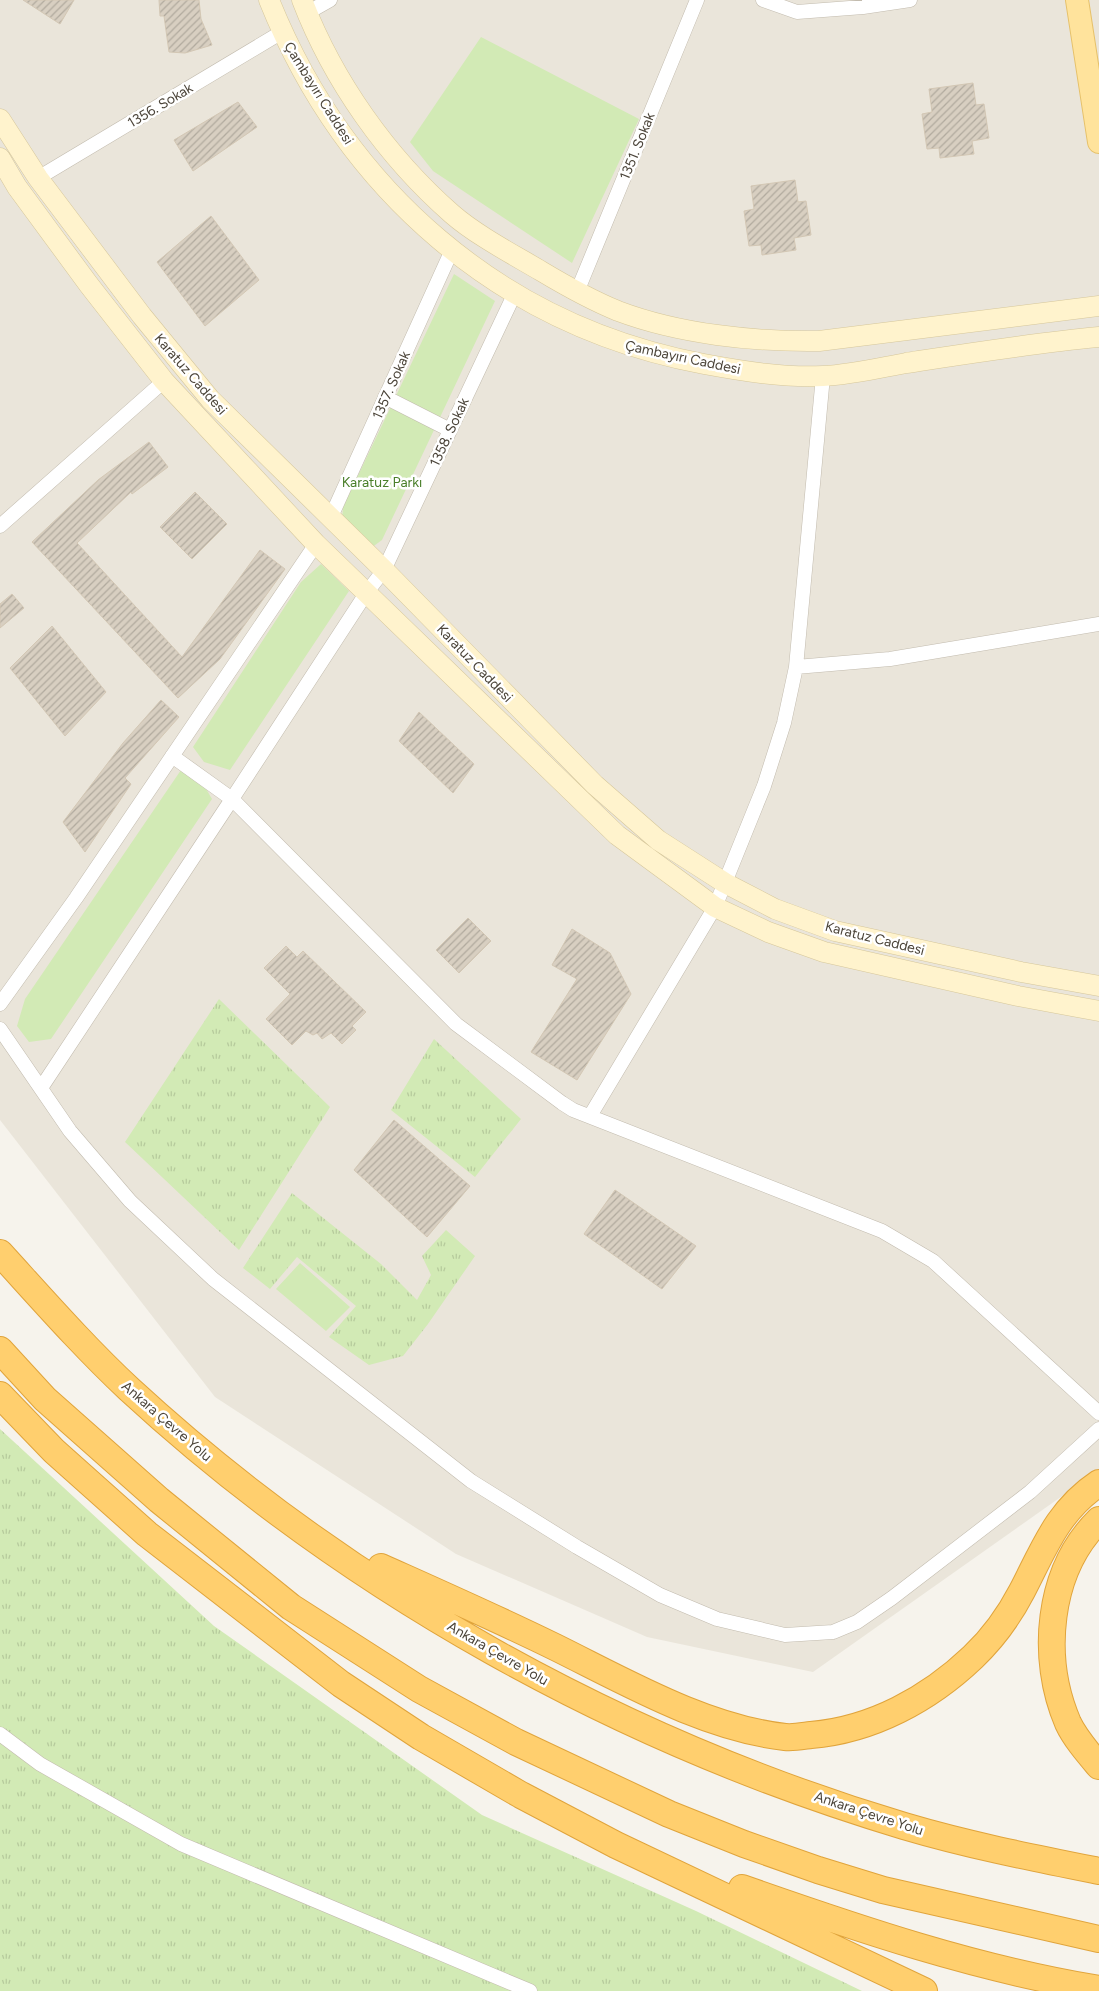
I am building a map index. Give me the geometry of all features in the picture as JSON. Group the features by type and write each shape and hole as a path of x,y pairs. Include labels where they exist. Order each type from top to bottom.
{"highway":[{"name":"Ankara Çevre Yolu","path":"0,1253 67,1328 129,1389 211,1459 303,1531 456,1629 544,1679 623,1720 692,1751 902,1825 952,1839 1099,1872"},
{"path":"0,1350 45,1399 144,1487 291,1607 419,1689 516,1742 669,1814 744,1844 818,1870 883,1890 1099,1940"},
{"path":"0,1395 54,1451 147,1534 341,1684 437,1747 521,1795 616,1845 924,1991"},
{"path":"303,1531 530,1635 664,1700 732,1725 786,1737 835,1733 874,1721 916,1701 950,1678 974,1656 1003,1624 1058,1522 1086,1492 1099,1483"},
{"path":"1099,1520 1088,1530 1070,1558 1057,1596 1051,1634 1054,1679 1068,1724 1099,1766"},
{"path":"616,1845 847,1925 950,1955 1099,1989"}],"main road":[{"path":"1078,0 1099,142"}],"street":[{"name":"Çambayırı Caddesi","path":"269,0 282,32 320,101 359,157 384,187 452,250 514,295 578,327 647,352 733,369 823,376 1041,343 1099,337"},
{"path":"304,7 330,0"},
{"name":"1351. Sokak","path":"577,292 696,0"},
{"path":"763,0 797,12 863,7 910,0"},
{"name":"Çambayırı Caddesi","path":"304,7 339,76 363,114 402,164 453,215 517,257 577,292 620,311 666,324 740,338 778,341 819,341 1099,306"},
{"name":"1356. Sokak","path":"38,178 282,32"},
{"name":"Karatuz Caddesi","path":"0,119 38,178 142,316 210,399 384,570 616,805 658,840 725,884 775,909 835,931 1021,972 1099,986"},
{"name":"Karatuz Caddesi","path":"0,158 17,187 89,285 164,381 316,544 617,835 715,907 768,932 824,952 1018,996 1099,1011"},
{"name":"1357. Sokak","path":"330,519 452,250"},
{"name":"1358. Sokak","path":"41,1088 366,592 384,570 514,295"},
{"path":"590,1116 715,907 764,786 784,722 796,667 823,376"},
{"path":"0,526 164,381"},
{"path":"385,397 450,430"},
{"path":"0,1004 76,898 316,544"},
{"path":"796,667 890,659 1099,624"},
{"path":"172,756 232,798 456,1024 562,1103 590,1116 882,1232 909,1246 933,1261 1099,1413"},
{"path":"0,1029 70,1131 130,1201 213,1279 471,1481 577,1547 660,1595 717,1619 785,1635 833,1632 857,1622 892,1598 1030,1492 1099,1429"},
{"path":"0,1734 40,1764 182,1844 530,1991"}],"shaded area":[{"path":"0,0 1099,0 1099,1470 813,1672 647,1637 456,1554 215,1397 0,1120"}],"green space":[{"path":"481,37 639,119 572,263 433,171 410,142"},
{"name":"Karatuz Parkı","path":"454,274 495,301 382,540 371,548 342,522 343,507"},
{"path":"321,564 349,591 230,770 204,762 193,747 301,582"},
{"path":"181,770 202,782 212,799 51,1039 29,1042 17,1026 25,999"},
{"path":"219,999 330,1107 239,1250 125,1142"},
{"path":"434,1039 521,1119 475,1177 391,1110"},
{"path":"292,1193 381,1264 417,1300 431,1275 422,1256 446,1230 475,1256 428,1324 403,1356 369,1365 329,1337 356,1306 297,1257 270,1289 243,1268"},
{"path":"300,1263 350,1307 326,1331 276,1289"},
{"path":"0,1429 214,1626 482,1815 696,1911 862,1991 0,1991"}],"building":[{"path":"23,0 74,0 60,24"},
{"path":"159,0 199,0 201,19 212,45 185,53 169,52 164,16 160,16"},
{"path":"973,83 976,105 984,104 989,138 972,141 974,154 940,158 939,148 927,149 922,114 932,112 929,89"},
{"path":"238,102 257,127 193,171 174,140"},
{"path":"795,180 798,202 806,201 811,235 794,238 796,250 762,255 761,245 749,246 744,211 754,209 751,186"},
{"path":"211,216 259,280 205,326 157,262"},
{"path":"149,442 168,467 132,494 131,492 77,543 182,657 260,550 285,569 220,659 178,698 32,542 98,480"},
{"path":"195,492 227,524 192,559 160,527"},
{"path":"12,594 24,608 0,628 0,604"},
{"path":"52,626 106,692 65,736 10,668"},
{"path":"161,700 179,717 125,778 131,784 85,852 63,822 123,743"},
{"path":"419,712 474,764 453,793 399,741"},
{"path":"468,918 491,941 459,973 436,950"},
{"path":"572,929 610,953 631,994 577,1080 531,1052 577,979 552,965"},
{"path":"286,946 297,957 303,951 366,1012 352,1026 356,1030 342,1044 331,1033 322,1039 317,1033 313,1035 306,1031 292,1045 266,1019 290,994 264,968"},
{"path":"394,1120 470,1186 427,1237 354,1170"},
{"path":"615,1190 696,1246 662,1289 584,1234"}]}
